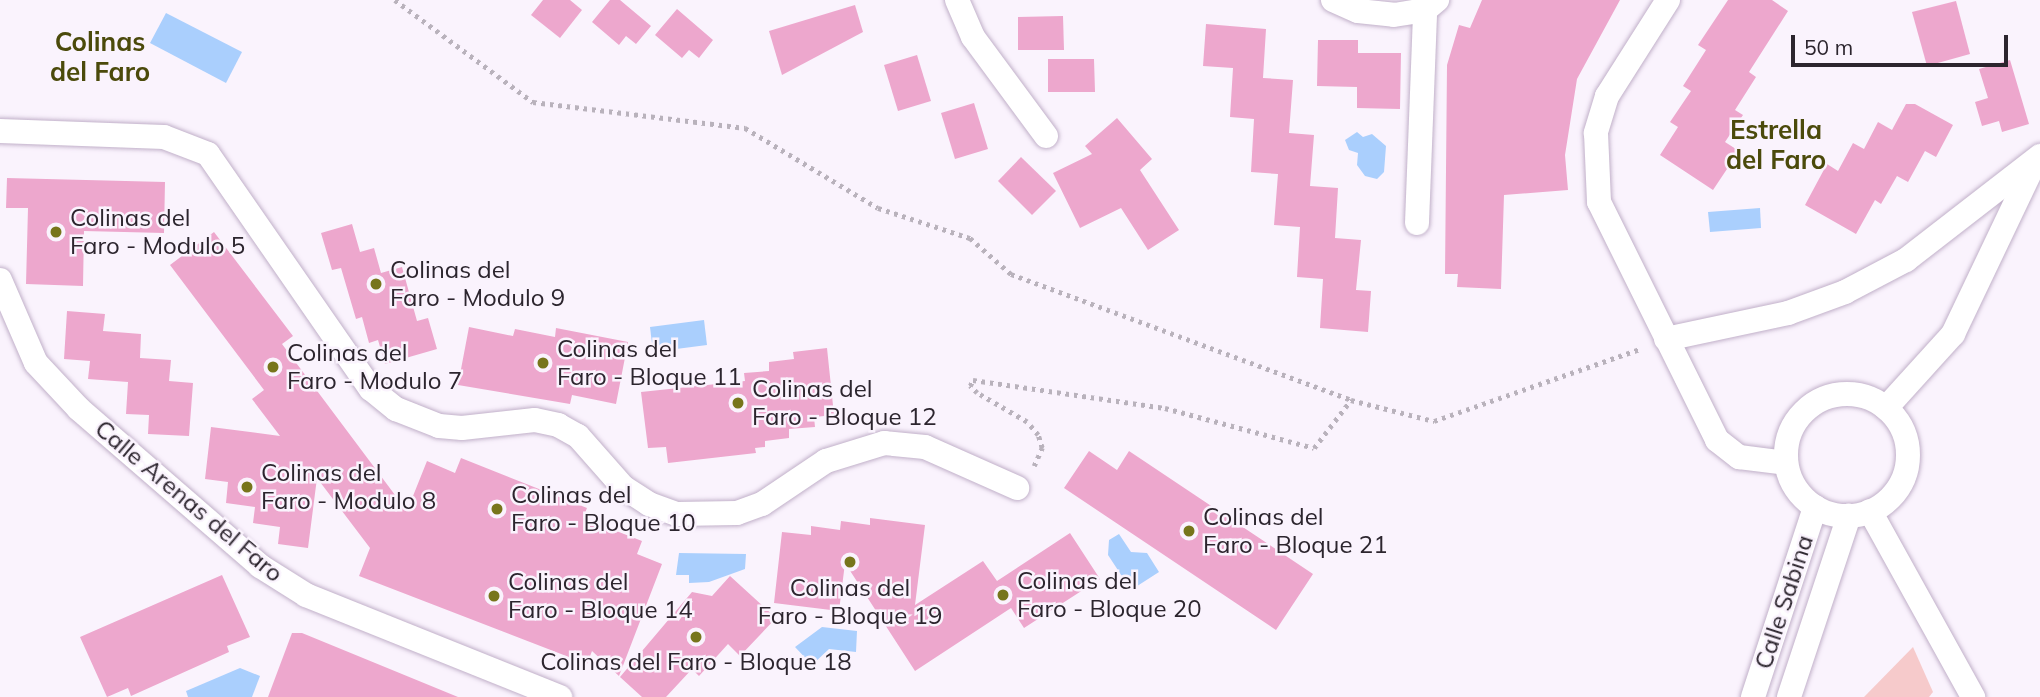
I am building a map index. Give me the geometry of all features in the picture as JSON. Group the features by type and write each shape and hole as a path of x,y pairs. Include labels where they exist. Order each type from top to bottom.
{"street":[{"path":"957,0 974,37 1046,136"},
{"path":"1333,0 1358,11 1394,15 1431,5 1417,223"},
{"path":"1668,0 1606,96 1596,133 1595,168 1599,202 1717,440 1739,457 1786,463"},
{"path":"0,131 164,137 208,154 372,389 396,408 416,419 462,428 513,421 558,425 578,436 624,487 649,505 677,514 737,513 762,503 826,461 884,443 925,447 1017,488"},
{"path":"1666,339 1788,313 1845,292 1906,260 2037,159"},
{"path":"1886,408 1953,334 2037,159"},
{"name":"Calle Arenas del Faro","path":"0,280 8,305 45,372 79,409 260,566 306,595 560,697"},
{"path":"1849,394 1886,408 1903,432 1908,461 1893,496 1860,514 1815,507 1791,483 1786,463 1787,441 1795,422 1809,406 1828,396 1849,394"},
{"name":"Calle Sabina","path":"1753,697 1815,507"},
{"path":"1860,514 1973,697"},
{"name":"Calle Sabina","path":"1789,697 1860,514"}],"path":[{"path":"395,0 533,102 746,128 878,208 970,238 1011,274 1352,400 1434,421 1666,339"},
{"path":"1034,466 1042,447 1038,435 1027,422 977,393 970,386 973,380 1165,408 1314,447 1352,400"}],"shaded area":[{"path":"1913,647 1933,692 1929,697 1864,697"}],"water":[{"path":"166,13 242,52 226,83 150,43"},
{"path":"1357,132 1363,137 1372,134 1386,146 1384,172 1377,179 1365,176 1357,165 1358,153 1349,150 1345,140"},
{"path":"1760,208 1761,228 1710,232 1708,212"},
{"path":"704,320 707,345 653,352 650,327"},
{"path":"1119,534 1131,552 1147,553 1159,572 1131,590 1108,555 1109,540"},
{"path":"679,553 746,554 745,569 709,582 689,583 689,575 676,575"},
{"path":"822,627 857,631 856,652 829,649 812,665 795,647"},
{"path":"240,668 260,676 252,697 188,697 186,691"}],"building":[{"path":"543,0 570,0 582,10 560,38 531,15"},
{"path":"610,0 620,0 651,26 636,44 626,36 619,45 592,22"},
{"path":"1482,0 1620,0 1577,79 1565,155 1568,190 1504,195 1501,289 1457,287 1458,274 1445,274 1447,65 1459,25 1470,28"},
{"path":"1728,0 1772,0 1788,11 1749,72 1756,77 1735,110 1743,115 1725,142 1739,151 1713,190 1660,155 1678,127 1670,122 1691,91 1683,86 1706,50 1698,45"},
{"path":"1956,1 1970,54 1927,66 1912,12"},
{"path":"855,5 863,32 782,75 769,31"},
{"path":"677,9 713,40 699,58 689,50 682,58 655,35"},
{"path":"1063,16 1064,50 1018,50 1018,17"},
{"path":"1206,24 1266,29 1263,78 1293,80 1289,133 1314,135 1310,186 1338,188 1335,238 1361,240 1356,290 1371,291 1368,332 1320,328 1323,279 1297,277 1300,227 1274,225 1278,174 1251,172 1254,119 1230,117 1233,68 1203,66"},
{"path":"1318,40 1358,40 1358,53 1401,53 1400,109 1357,108 1357,87 1317,86"},
{"path":"917,55 931,101 898,111 884,65"},
{"path":"1048,59 1094,59 1095,92 1048,92"},
{"path":"2010,60 2029,124 2002,132 1999,121 1982,126 1975,102 1988,98 1979,69"},
{"path":"974,103 988,149 955,159 941,113"},
{"path":"1906,104 1915,104 1953,125 1936,157 1925,151 1908,182 1897,176 1881,204 1875,200 1856,234 1805,205 1827,164 1838,171 1853,143 1864,149 1878,122 1892,130"},
{"path":"1117,118 1152,159 1140,170 1179,230 1148,250 1121,208 1080,228 1053,173 1092,154 1085,146"},
{"path":"1021,157 1056,191 1032,215 998,181"},
{"name":"Colinas del Faro - Modulo 5","path":"7,178 165,182 164,233 84,231 83,286 26,284 28,208 6,208"},
{"name":"Colinas del Faro - Modulo 9","path":"352,224 360,252 374,248 381,273 402,267 417,321 428,318 437,349 385,364 378,340 369,343 362,317 356,319 341,268 332,270 321,233"},
{"path":"214,232 293,336 282,344 407,511 427,461 455,473 461,458 587,508 583,518 642,541 637,554 662,564 619,676 592,651 587,664 359,576 370,548 317,478 308,548 278,544 280,527 253,523 255,507 226,503 228,482 205,479 211,427 280,436 252,399 264,390 170,265"},
{"path":"67,311 105,314 103,331 141,334 140,358 171,360 169,381 193,383 189,436 148,434 149,415 126,414 128,382 88,379 90,361 64,359"},
{"name":"Colinas del Faro - Bloque 11","path":"469,327 513,336 515,329 555,337 556,328 628,342 616,404 572,395 570,404 458,385"},
{"name":"Colinas del Faro - Bloque 12","path":"827,348 834,415 814,417 815,427 789,429 789,438 765,441 765,447 755,448 756,453 668,463 666,447 648,448 641,392 745,381 744,373 769,371 769,362 794,359 793,352"},
{"name":"Colinas del Faro - Bloque 21","path":"1089,451 1117,470 1129,451 1313,574 1276,630 1064,488"},
{"path":"870,518 925,525 915,605 983,561 997,581 1070,533 1100,579 1024,628 1011,608 915,671 845,563 839,611 774,603 782,532 811,535 811,526 840,530 841,521 870,525"},
{"path":"222,575 250,637 227,646 229,652 131,696 128,688 107,697 80,637"},
{"name":"Colinas del Faro - Bloque 18","path":"730,576 776,618 740,656 728,644 699,676 692,669 666,697 642,697 620,677 692,592 712,596"},
{"path":"292,633 302,633 458,697 268,697"}],"place":[{"name":"Colinas del Faro - Modulo 5","path":"56,232"},
{"name":"Colinas del Faro - Modulo 9","path":"376,284"},
{"name":"Colinas del Faro - Bloque 11","path":"543,363"},
{"name":"Colinas del Faro - Modulo 7","path":"273,367"},
{"name":"Colinas del Faro - Bloque 12","path":"738,403"},
{"name":"Colinas del Faro - Modulo 8","path":"247,487"},
{"name":"Colinas del Faro - Bloque 10","path":"497,509"},
{"name":"Colinas del Faro - Bloque 21","path":"1189,531"},
{"name":"Colinas del Faro - Bloque 19","path":"850,562"},
{"name":"Colinas del Faro - Bloque 20","path":"1003,595"},
{"name":"Colinas del Faro - Bloque 14","path":"494,596"},
{"name":"Colinas del Faro - Bloque 18","path":"696,637"}],"district":[{"name":"Colinas del Faro","path":"100,57"},
{"name":"Estrella del Faro","path":"1776,145"}]}
